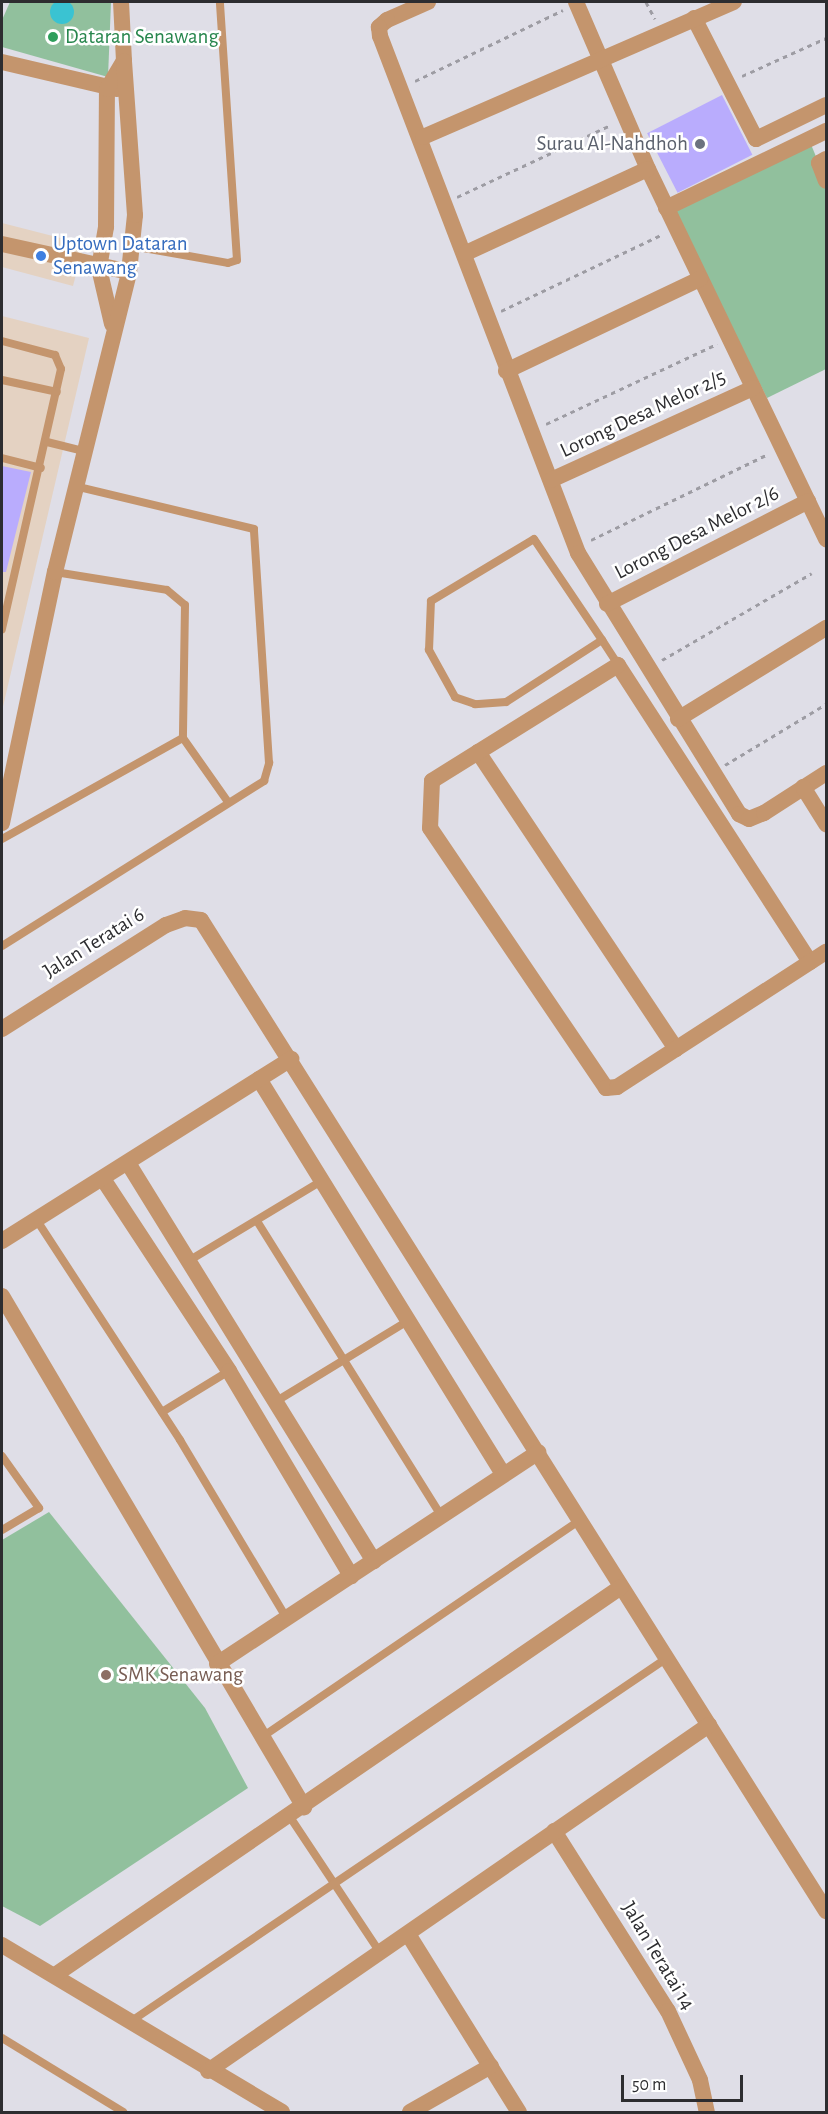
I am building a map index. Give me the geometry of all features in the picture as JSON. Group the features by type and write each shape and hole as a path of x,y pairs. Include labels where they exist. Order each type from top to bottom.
{"street":[{"path":"2,823 55,572 112,325 129,272 132,246 129,89 124,62 121,2"},
{"path":"428,2 380,27 466,253 506,371 551,480 575,547 647,669 740,814 749,819 826,773"},
{"path":"577,3 603,58 648,170 826,539"},
{"path":"423,137 723,4"},
{"path":"694,18 756,140 826,105"},
{"path":"2,62 108,89 129,89"},
{"path":"112,325 99,268 106,227 108,89 124,62"},
{"path":"666,208 826,131"},
{"path":"826,159 819,163 826,181"},
{"path":"466,253 648,170"},
{"path":"2,244 99,268 129,272"},
{"path":"506,371 700,279"},
{"name":"Lorong Desa Melor 2/5","path":"551,480 753,388"},
{"name":"Lorong Desa Melor 2/6","path":"607,604 808,501"},
{"path":"678,718 826,628"},
{"path":"810,962 618,665 432,781 430,828 606,1088 617,1087 826,952"},
{"path":"478,752 676,1049"},
{"path":"803,787 826,824"},
{"name":"Jalan Teratai 6","path":"2,1029 166,925 185,918 201,920 212,932 291,1059"},
{"path":"2,1241 291,1059 826,1911"},
{"path":"259,1079 411,1319 503,1474"},
{"path":"128,1163 374,1561"},
{"path":"103,1179 229,1371 351,1576"},
{"path":"2,1296 217,1664 304,1807"},
{"path":"217,1664 538,1452"},
{"path":"56,1975 290,1817 621,1587"},
{"path":"208,2071 709,1725"},
{"name":"Jalan Teratai 14","path":"554,1831 668,2011 700,2080 707,2112"},
{"path":"408,1934 519,2112"},
{"path":"2,1944 56,1975 208,2071 282,2112"},
{"path":"410,2112 491,2066"}],"lane":[{"path":"132,246 228,263 237,260 220,2"},
{"path":"2,341 55,355 61,369 47,442 2,629"},
{"path":"2,380 57,392"},
{"path":"47,442 83,451"},
{"path":"2,458 41,468"},
{"path":"2,946 264,781 269,763 255,532 75,486"},
{"path":"602,640 506,702 475,704 455,697 429,650 431,601 534,539 602,640 618,665"},
{"path":"55,572 167,590 185,605 183,738 228,802"},
{"path":"2,838 183,738"},
{"path":"190,1260 322,1180"},
{"path":"36,1219 162,1412 287,1619"},
{"path":"257,1221 346,1358 441,1516"},
{"path":"275,1402 411,1319"},
{"path":"162,1412 229,1371"},
{"path":"2,1456 39,1508 2,1530"},
{"path":"262,1737 581,1519"},
{"path":"129,2023 667,1658"},
{"path":"290,1817 379,1951"},
{"path":"2,2038 123,2112"}],"path":[{"path":"646,2 662,32"},
{"path":"402,87 577,3"},
{"path":"727,83 826,38"},
{"path":"447,202 627,117"},
{"path":"488,317 676,229"},
{"path":"531,432 729,338"},
{"path":"575,547 782,447"},
{"path":"647,669 812,573"},
{"path":"714,772 826,704"}],"shaded area":[{"name":"Uptown Dataran Senawang","path":"2,223 84,244 73,286 2,267"},
{"path":"2,316 89,338 2,711"}],"green space":[{"name":"Dataran Senawang","path":"10,2 111,2 108,77 2,47 2,20"},
{"path":"810,142 826,181 826,369 767,398 671,209"},
{"name":"SMK Senawang","path":"49,1512 205,1708 248,1788 40,1926 2,1906 2,1540"}],"water":[{"path":"62,0 71,3 74,12 71,21 62,24 53,21 50,12 53,3"}],"building":[{"name":"Surau Al-Nahdhoh","path":"722,95 752,155 678,193 647,133"},
{"path":"2,466 31,472 6,572 2,572"}],"place":[{"name":"Dataran Senawang","path":"53,37"},
{"name":"Surau Al-Nahdhoh","path":"700,144"},
{"name":"Uptown Dataran Senawang","path":"41,256"},
{"name":"SMK Senawang","path":"106,1675"}]}
